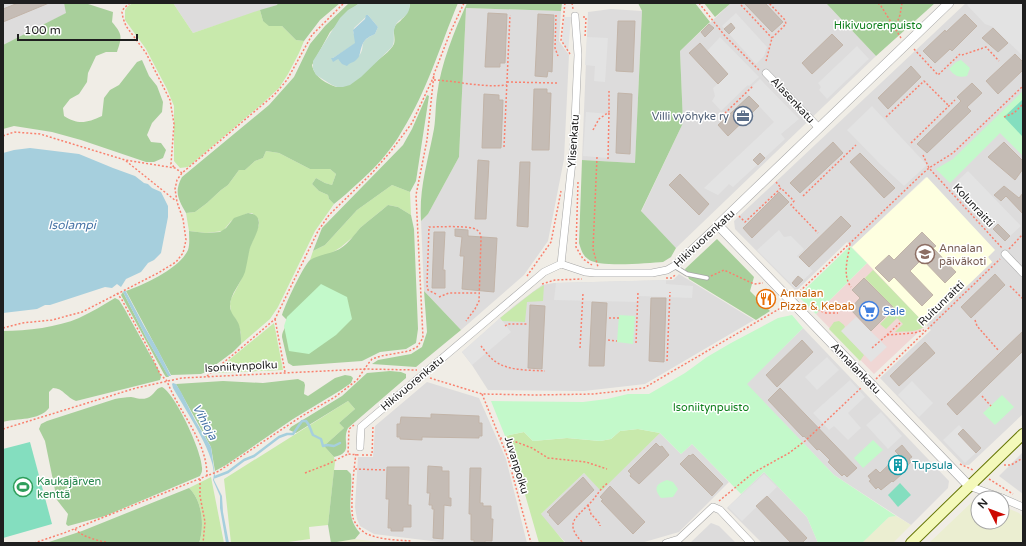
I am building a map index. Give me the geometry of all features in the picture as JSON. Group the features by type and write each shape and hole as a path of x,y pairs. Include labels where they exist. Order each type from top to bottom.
{"main road":[{"path":"911,543 1023,434"}],"street":[{"name":"Hikivuorenkatu","path":"360,447 361,427 544,272 561,264 585,272 595,273 652,273 677,268 718,225 949,3"},
{"name":"Ylisenkatu","path":"561,264 574,143 578,55 576,16"},
{"name":"Alasenkatu","path":"766,72 819,128"},
{"name":"Annalankatu","path":"718,225 867,385 969,486 980,490"},
{"path":"1005,254 1023,273"},
{"name":"Annalankatu","path":"1010,501 1023,507"},
{"path":"666,543 679,539 713,507 720,510 752,543"}],"lane":[{"path":"677,268 687,274 707,278"}],"path":[{"path":"130,3 122,12 123,18 126,26 146,53 170,100 174,124 171,164 182,173"},
{"path":"3,328 22,322 52,320 73,315 101,303 117,293 158,273 180,258 183,253 186,240 183,219 177,202 175,185 182,173 274,95 288,80 312,35 344,3"},
{"path":"206,376 275,319 318,231 328,215 372,173 412,123 464,3"},
{"path":"565,3 561,40 571,55"},
{"path":"699,3 725,36 757,69 766,72"},
{"path":"766,61 772,38 786,24 785,20 768,3"},
{"path":"878,3 902,39"},
{"path":"895,28 900,15 902,3"},
{"path":"741,5 772,38"},
{"path":"504,147 510,15"},
{"path":"556,15 555,48 558,56"},
{"path":"563,15 586,17 585,39"},
{"path":"912,47 938,75 961,54 986,47 1000,61"},
{"path":"34,543 75,529 219,471 302,416 336,397 357,380 372,359 381,356 409,352 416,347 423,338 416,195 427,140 434,74"},
{"path":"434,80 498,86 507,84"},
{"path":"886,117 924,81 949,106"},
{"path":"507,82 557,83"},
{"path":"722,116 753,86"},
{"path":"608,159 609,91"},
{"path":"912,143 956,100"},
{"path":"1004,117 1014,113 1023,104"},
{"path":"593,130 599,119 609,112"},
{"path":"3,136 14,132 40,134 125,160 175,168"},
{"path":"803,196 856,145"},
{"name":"Kolunraitti","path":"923,156 929,168 999,243 1005,254"},
{"path":"578,180 576,247 583,259 589,264 598,267 593,249 597,157"},
{"path":"125,160 177,202"},
{"path":"774,180 794,202 791,204 818,233"},
{"path":"526,277 551,242 561,187"},
{"path":"735,217 738,214 745,222 781,188"},
{"path":"436,294 428,290 427,285 430,227 474,228 478,231 482,238 479,301 466,321"},
{"name":"Ruitunraitti","path":"713,507 724,496 753,473 789,453 805,441 867,385 1005,254 1023,234"},
{"path":"851,243 846,274 848,283 851,287"},
{"path":"664,278 672,278 677,268"},
{"path":"707,278 724,270 754,284 765,283"},
{"path":"536,286 555,280 587,279"},
{"path":"1010,286 1023,299"},
{"path":"636,343 638,292"},
{"path":"667,361 670,292"},
{"path":"117,293 149,350 160,374 167,381 200,446 205,460 206,476"},
{"path":"438,296 449,293 479,293"},
{"path":"580,348 583,293"},
{"path":"808,307 826,313 838,313"},
{"path":"609,318 619,318"},
{"path":"275,319 285,372"},
{"path":"975,320 977,326 998,350"},
{"path":"872,348 900,323"},
{"path":"505,326 508,324 528,324"},
{"path":"887,336 914,333 926,329"},
{"path":"608,340 617,341"},
{"path":"481,346 492,358 505,366 524,370 545,371"},
{"name":"Isoniitynpolku","path":"3,429 136,388 182,378 365,369 418,370 412,375"},
{"name":"Juvanpolku","path":"434,373 428,378 482,394 508,458 531,543"},
{"path":"982,396 991,406"},
{"path":"348,454 349,429 354,424"},
{"path":"305,473 348,454 372,455 373,425"},
{"path":"500,438 532,448 548,458 586,462 607,469"},
{"path":"360,447 356,454 352,506 353,518 358,527 366,533 376,537 412,541"},
{"path":"1004,465 1011,465 1023,458"},
{"path":"955,464 967,466 975,471"},
{"path":"355,469 385,470"},
{"path":"200,479 200,496 204,519 203,543"},
{"path":"989,480 1016,496"},
{"path":"582,542 574,531 573,522 575,517 608,483"},
{"path":"588,505 591,514 600,526"},
{"path":"75,529 78,532 99,541 110,543"}],"shaded area":[{"path":"3,3 64,3 67,13 3,45"},
{"path":"173,3 278,3 277,5 193,33"},
{"path":"360,3 410,3 408,12 395,27 394,42 392,47 361,77 350,85 337,87 316,75 313,69 313,61 340,18 348,10","holes":["368,15 378,27 375,34 364,42 359,56 354,60 346,65 338,59 331,58 356,43 353,32 354,28"]},
{"path":"731,3 826,3 876,56 676,248 641,212 683,123 680,51"},
{"path":"966,3 1023,3 1023,414 969,465 963,465 880,378 931,330 926,325 992,262 926,177 852,247 847,242 796,291 735,229 734,221"},
{"path":"969,3 1023,3 1023,56 993,27 985,24 967,5"},
{"path":"466,8 561,11 559,41 569,55 564,159 548,241 524,275 461,330 424,291 421,221 428,214 459,157"},
{"path":"611,9 642,11 635,163 582,160 588,12"},
{"path":"736,13 767,47 764,56 756,64 722,26"},
{"path":"564,17 571,17 568,53 562,41"},
{"path":"587,37 608,38 605,82 594,81 595,66 585,65"},
{"path":"720,37 759,77 749,86 748,85 721,111 712,101 715,96 713,88 728,74 707,51"},
{"path":"857,46 869,59 827,99 819,90 821,87 818,83"},
{"path":"760,79 799,119 781,134 785,139 733,187 729,184 718,195 704,188 774,122 746,92"},
{"path":"872,106 927,165 904,186 847,130"},
{"path":"586,112 610,114 608,158 583,156"},
{"path":"968,171 1021,226 1010,236 998,224 993,229 952,186"},
{"name":"Annalan päiväkoti","path":"927,177 995,250 988,257 992,262 926,325 852,247"},
{"path":"779,230 784,237 791,236 804,249 797,256 813,271 795,288 757,250"},
{"path":"867,263 926,325 874,374 816,314"},
{"path":"679,274 754,320 645,384 584,391 488,390 462,352 514,306 542,285 554,283 673,280"},
{"path":"666,280 666,284 693,286 692,298 639,296 639,302 554,300 556,283"},
{"path":"856,317 887,347 871,362 841,331"},
{"path":"500,318 511,332 472,365 462,352"},
{"path":"803,328 949,481 948,488 911,525 834,475 746,384"},
{"path":"827,357 839,370 817,390 805,377"},
{"path":"850,380 865,397 848,413 861,428 848,440 834,426 829,430 813,413"},
{"path":"912,381 933,403 919,417 898,395"},
{"path":"427,382 479,398 506,459 527,543 448,543 374,534 360,526 355,507 358,457 373,457 375,426"},
{"path":"881,412 902,436 888,449 866,425"},
{"path":"959,425 981,448 965,463 943,440"},
{"path":"660,433 681,454 692,444 729,482 679,532 641,543 566,543 540,515 584,473 601,490"},
{"path":"1023,452 1023,494 999,476"},
{"path":"764,472 807,517 818,543 762,543 727,508"},
{"path":"764,474 777,487 742,521 728,507"},
{"path":"970,504 970,530 1010,530 1010,509 1019,513 1023,517 1023,543 929,543"},
{"path":"896,516 911,525 893,543 862,543 889,517"},
{"path":"711,523 719,526 736,543 690,543"},
{"path":"355,539 385,543 329,543"}],"green space":[{"path":"64,3 85,3 113,12 112,22 120,33 121,39 117,52 106,52 96,56 88,73 87,82 79,94 70,99 63,108 64,116 74,121 83,122 102,116 104,98 110,90 119,85 137,62 142,60 149,76 157,86 163,102 162,112 152,123 147,135 151,142 161,143 166,150 163,158 154,162 146,162 52,132 14,126 3,129 3,45 66,13"},
{"path":"133,3 173,3 193,33 260,10 263,21 282,26 296,40 304,41 288,74 279,88 188,167 180,168 174,161 174,106 167,89 146,49 125,20 125,10"},
{"path":"278,3 340,3 320,20 304,41 296,40 282,26 269,26 263,21 260,10 277,5"},
{"path":"349,3 360,3 330,32 312,65 318,76 325,82 337,87 368,67 390,49 394,44 395,26 406,14 410,3 458,3 419,100 398,138 387,153 370,172 334,204 329,199 328,195 319,191 312,184 316,178 332,185 336,174 330,169 310,169 279,153 266,151 263,158 255,161 245,170 239,170 228,185 207,203 195,212 186,213 178,195 178,187 182,177 269,105 294,77 310,44 325,26"},
{"path":"467,3 562,3 561,11 466,8 459,157 428,214 421,221 422,188 434,129 439,83 457,25"},
{"path":"638,3 695,3 710,22 680,51 683,123 641,211 676,248 671,257 663,262 612,264 593,262 584,256 579,243 582,160 635,163 642,11"},
{"path":"704,3 731,3 715,17"},
{"name":"Hikivuorenpuisto","path":"826,3 935,3 876,56"},
{"path":"961,60 970,68 967,76 957,76 949,69 956,62"},
{"path":"1023,91 1023,156 1000,133 950,183 936,169 953,159"},
{"path":"427,95 429,96 416,181 410,192 392,185 357,210 325,245 313,251 322,228 403,145"},
{"path":"1023,99 1023,137 1004,117"},
{"path":"266,151 279,153 310,169 330,169 336,174 332,185 316,178 312,184 319,191 328,195 329,199 334,204 315,231 278,307 270,319 241,344 241,333 237,321 231,313 230,304 241,280 250,247 259,225 259,220 252,213 248,213 231,221 223,231 206,233 189,231 186,213 195,212 207,203 228,185 239,170 245,170 255,161 263,158"},
{"path":"392,185 410,192 411,215 398,207 388,205 360,228 354,236 341,247 330,254 310,260 313,251 325,245 357,210"},
{"path":"388,205 398,207 411,215 414,229 418,329 416,343 406,349 380,352 362,361 293,366 288,363 282,335 288,321 282,315 294,286 303,270 313,258 333,252 344,246 360,228"},
{"path":"248,213 258,218 259,222 257,233 250,248 245,272 230,302 231,311 240,327 241,344 233,352 206,372 201,374 171,375 126,291 161,275 184,257 188,250 189,231 206,233 220,232 226,228 234,218"},
{"path":"717,239 754,277 750,291 770,311 756,320 689,279 685,269"},
{"path":"850,246 867,263 816,314 798,296"},
{"path":"873,270 926,325 923,328 895,332 903,324 897,318 886,329 880,324 895,309 865,278"},
{"path":"321,284 347,297 352,319 336,335 309,354 289,351 284,326 287,317"},
{"path":"544,285 543,301 527,302 525,322 502,321 500,318"},
{"path":"424,291 461,330 416,367 372,364 378,360 411,354 422,347 427,332"},
{"path":"123,292 147,339 169,377 166,377 164,374 121,295"},
{"path":"115,298 119,300 124,308 159,371 161,377 160,380 76,401 62,391 53,388 49,392 49,408 45,412 34,417 3,422 3,331 32,329 62,324 84,316"},
{"path":"619,315 635,316 633,344 617,342"},
{"name":"Isoniitynpuisto","path":"792,315 803,328 747,384 834,475 896,516 889,517 862,543 818,543 807,517 764,472 741,494 692,444 681,454 660,433 638,429 620,431 611,439 600,441 567,438 533,441 524,432 505,436 491,401 583,402 607,399 628,394 649,394 731,343 778,318"},
{"path":"839,321 845,327 842,331 864,355 860,361 829,329 834,322"},
{"path":"274,323 283,370 213,373"},
{"path":"390,371 406,374 406,378 348,428 346,433 346,449 340,455 334,457 324,446 344,428 339,423 355,409 348,401 296,433 289,430 291,427 342,396 367,373"},
{"path":"345,375 353,378 351,383 293,419 215,471 211,447 176,384 223,381 263,383 298,379 304,382 304,394 308,396 335,378"},
{"path":"162,387 174,400 194,439 201,462 202,471 200,476 105,516 68,526 66,524 68,514 57,500 45,441 39,429 41,424 115,399 129,397 141,399 147,398"},
{"path":"1002,395 1014,407 995,425 983,413"},
{"path":"348,401 355,409 339,423 344,428 324,446 334,457 335,462 328,525 309,527 310,539 281,543 231,543 224,479"},
{"path":"638,429 660,433 601,491 584,473 541,514 565,543 539,543 520,477 505,436 524,432 533,441 567,438 600,441 611,439 620,431"},
{"path":"873,440 883,450 863,468 854,458"},
{"name":"Kaukajärven kenttä","path":"30,442 52,524 3,538 3,449"},
{"path":"334,470 347,470 351,474 350,505 352,520 360,533 355,539 331,543 328,525"},
{"path":"211,477 224,543 199,543 202,529 201,514 197,499 189,488"},
{"path":"667,480 673,482 678,489 673,497 661,498 656,489 660,483"},
{"path":"900,483 911,495 898,507 888,495"},
{"path":"189,488 197,499 201,514 202,529 199,543 46,543 82,531"}],"water":[{"path":"366,15 368,15 378,27 375,34 368,37 364,41 359,57 347,66 342,64 338,59 333,62 331,58 355,43 353,30 365,19"},
{"name":"Isolampi","path":"30,148 79,154 135,176 152,188 161,192 168,206 168,217 161,253 154,260 148,263 141,272 126,279 121,287 117,284 112,288 105,287 50,305 45,305 37,309 3,313 3,153"},
{"path":"125,290 171,376 168,376 147,339 123,292"},
{"path":"173,383 176,384 181,392 211,447 215,476 214,480 222,496 223,512 229,543 226,543 220,508 220,496 213,480 214,471 211,460 200,434 173,388"}],"building":[{"path":"18,3 49,3 3,22 3,9"},
{"path":"744,3 765,3 783,22 772,32"},
{"path":"488,13 507,14 505,63 500,63 500,67 485,67"},
{"path":"538,14 554,15 552,72 548,71 547,77 535,76"},
{"path":"965,14 977,26 952,51 950,49 935,63 923,51 945,30 946,32"},
{"path":"618,21 635,21 633,72 616,71"},
{"path":"731,23 735,28 729,34 724,29"},
{"path":"709,24 714,28 705,37 701,32"},
{"path":"993,28 1008,43 998,52 982,38"},
{"path":"832,34 843,45 812,74 802,63"},
{"path":"700,43 728,74 718,84 689,53"},
{"path":"1015,54 1023,62 1023,70 998,94 986,81"},
{"path":"911,66 921,77 888,109 878,98"},
{"path":"972,83 982,93 967,107 971,111 927,153 917,144 961,101 957,97"},
{"path":"534,89 547,89 547,93 551,93 549,150 532,150"},
{"path":"618,93 632,94 630,154 616,153"},
{"path":"484,94 499,95 499,100 503,100 501,148 482,148"},
{"path":"749,96 759,106 728,136 718,125"},
{"path":"833,142 843,153 800,193 790,183"},
{"path":"1004,142 1023,161 1023,169 1015,180 988,157"},
{"path":"760,153 765,158 758,165 753,160"},
{"path":"860,153 895,188 884,198 850,162"},
{"path":"478,160 489,161 486,219 475,219"},
{"path":"520,162 530,162 528,227 517,226"},
{"path":"680,174 709,204 699,215 669,185"},
{"path":"1004,186 1019,198 1023,193 1023,214 1006,196 1001,201 994,195"},
{"path":"779,192 789,202 752,238 743,228"},
{"path":"841,216 851,226 809,267 799,257"},
{"path":"998,224 1010,236 1005,241 993,229"},
{"path":"455,229 468,230 468,236 497,238 494,292 462,289 464,256 460,256 462,237 455,236"},
{"path":"434,232 445,232 443,270 445,270 445,288 432,288"},
{"path":"922,232 936,246 933,248 956,272 945,283 922,259 910,271 933,295 922,306 894,277 889,282 875,268 889,255 894,260"},
{"path":"995,274 1005,285 971,318 961,307"},
{"path":"798,276 803,280 796,287 792,283"},
{"path":"864,278 894,308 871,331 850,309 860,298 852,290"},
{"name":"Annalan Pizza & Kebab","path":"763,291 774,302 768,308 757,297"},
{"path":"651,298 666,298 664,362 649,361"},
{"path":"592,302 607,303 604,366 589,366"},
{"path":"530,305 545,306 542,369 528,368"},
{"path":"1023,331 1023,351 957,415 947,404"},
{"path":"802,340 813,352 777,387 766,375"},
{"path":"925,342 935,353 899,386 890,376"},
{"path":"780,388 857,468 847,477 844,474 842,476 828,462 830,460 819,449 817,450 804,436 803,437 768,400"},
{"path":"431,414 479,416 479,423 482,423 482,436 479,436 479,438 422,437 422,440 400,439 400,437 397,437 397,424 400,424 401,417 431,418"},
{"path":"963,429 981,448 976,453 958,434"},
{"path":"656,443 660,447 662,446 669,455 639,484 630,476 631,474 628,471"},
{"name":"Tupsula","path":"902,445 912,457 909,459 911,462 901,471 903,473 893,482 892,481 881,490 878,487 876,489 869,481 871,480 868,476 876,469 880,473 899,455 895,451"},
{"path":"693,454 723,484 712,496 680,464 689,455 690,456"},
{"path":"428,466 442,467 442,471 449,471 449,498 451,498 451,506 444,505 443,539 433,538 434,509 432,509 432,505 429,505 430,493 427,493"},
{"path":"387,467 409,467 408,505 411,505 411,527 403,527 403,531 391,531 391,528 388,528 389,499 386,499"},
{"path":"470,468 481,468 480,503 483,503 483,506 491,506 491,519 493,519 492,541 485,541 485,543 474,543 474,540 471,540 471,514 469,514"},
{"path":"583,477 594,490 558,525 547,512"},
{"path":"610,486 645,522 633,534 601,501 603,500 600,497"},
{"path":"767,496 807,538 802,543 791,543 756,506"}],"waterway":[{"path":"215,477 228,472 244,460 254,456 279,437 287,434 293,434 302,421 306,421 308,423 313,435 321,439 323,446 334,446 340,443"}],"place":[{"name":"Villi vyöhyke ry","path":"743,116"},
{"name":"Annalan päiväkoti","path":"925,254"},
{"name":"Annalan Pizza & Kebab","path":"766,299"},
{"name":"Sale","path":"869,311"},
{"name":"Tupsula","path":"898,465"},
{"name":"Kaukajärven kenttä","path":"23,487"}],"water label":[{"name":"Vihioja","path":"205,422"}]}
